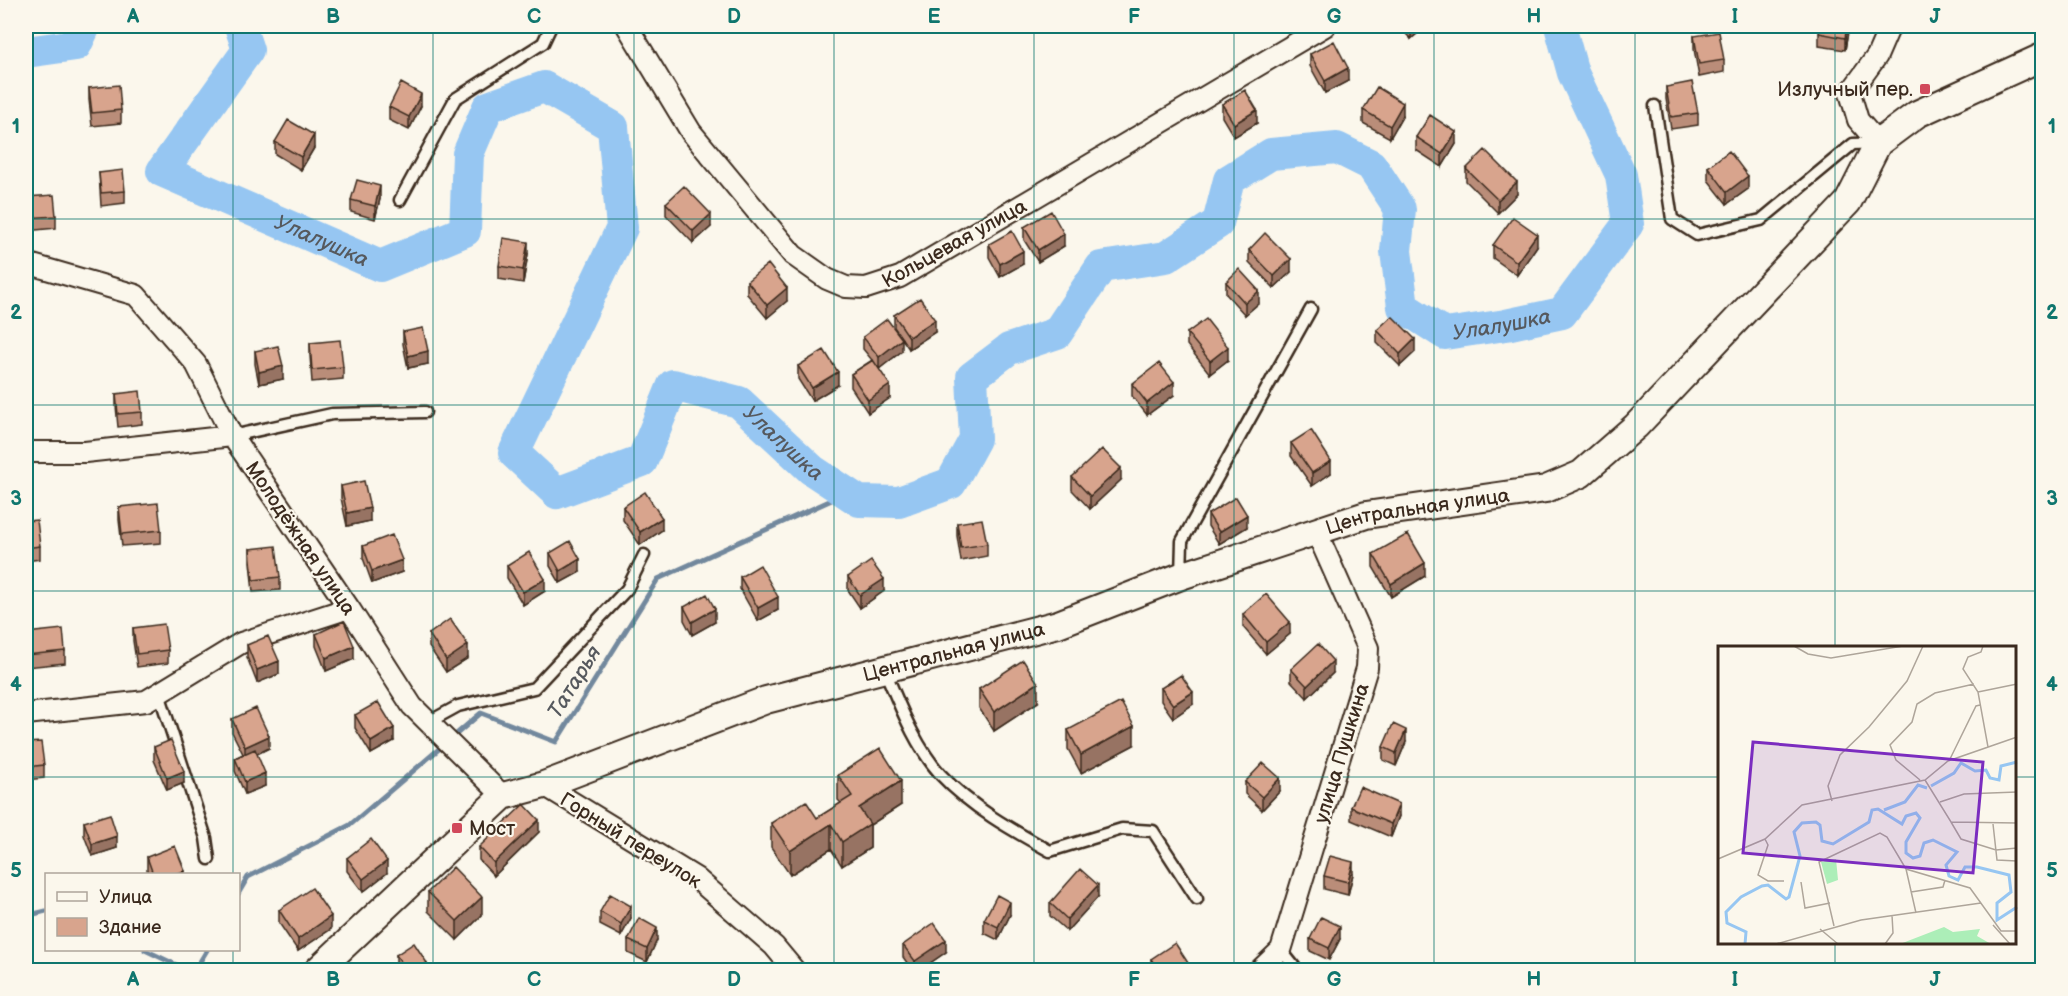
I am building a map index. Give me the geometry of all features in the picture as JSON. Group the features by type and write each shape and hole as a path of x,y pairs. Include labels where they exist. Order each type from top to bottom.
{"street":[{"name":"Кольцевая улица","path":"627,26 691,132 794,255 827,279 846,287 866,288 900,277 1325,26"},
{"path":"1890,26 1877,56 1850,93 1858,120 1878,143 1917,114 2043,57"},
{"name":"Центральная улица","path":"318,970 503,796 544,785 766,700 885,671 1058,624 1182,576 1366,515 1398,509 1477,501 1546,489 1581,474 1636,426 1848,202 1878,143"},
{"name":"Молодёжная улица","path":"26,263 136,295 196,364 232,436 349,608 412,706 503,796"},
{"path":"26,452 85,452 232,436"},
{"name":"улица Пушкина","path":"1260,970 1281,950 1366,668 1368,648 1317,532"},
{"path":"26,714 146,701 241,643 349,608"},
{"name":"Горный переулок","path":"544,785 696,878 774,946 794,970"}],"lane":[{"path":"400,200 455,99 543,42 551,26"},
{"path":"1655,106 1672,219 1697,235 1761,220 1853,144 1878,143"},
{"path":"1182,576 1182,541 1311,309"},
{"path":"232,436 332,414 425,412"},
{"path":"431,727 458,706 534,688 627,589 644,555"},
{"path":"885,671 908,725 941,775 992,819 1050,851 1122,829 1153,831 1197,899"},
{"path":"159,693 206,837 209,859"},
{"path":"1281,950 1297,970"}],"building":[{"path":"1820,26 1847,26 1845,38 1819,33"},
{"path":"1719,32 1724,60 1699,64 1694,36"},
{"path":"1334,41 1348,68 1325,81 1310,54"},
{"path":"1692,82 1698,113 1671,117 1666,87"},
{"path":"401,83 421,94 409,117 389,107"},
{"path":"119,85 121,110 92,113 89,88"},
{"path":"1377,87 1403,103 1390,126 1363,110"},
{"path":"1245,90 1257,110 1234,124 1222,104"},
{"path":"1430,115 1456,132 1442,154 1416,137"},
{"path":"288,120 314,135 301,157 275,142"},
{"path":"1485,150 1517,182 1498,200 1466,169"},
{"path":"1729,151 1748,176 1727,192 1708,167"},
{"path":"123,170 125,191 101,193 99,173"},
{"path":"357,180 380,186 375,206 351,200"},
{"path":"684,186 711,214 693,231 666,203"},
{"path":"54,195 56,216 26,218 26,197"},
{"path":"1051,211 1064,234 1038,250 1024,227"},
{"path":"1513,217 1537,234 1517,262 1493,245"},
{"path":"1012,231 1023,251 1000,264 989,244"},
{"path":"1265,233 1291,259 1274,276 1249,250"},
{"path":"503,238 528,242 523,270 499,266"},
{"path":"768,264 787,288 767,305 747,281"},
{"path":"1239,269 1259,291 1245,303 1226,282"},
{"path":"26,284 32,285 29,308 26,308"},
{"path":"920,298 935,320 909,337 894,315"},
{"path":"1392,316 1415,339 1400,354 1377,330"},
{"path":"887,319 902,339 879,357 863,337"},
{"path":"1206,319 1228,347 1210,361 1187,333"},
{"path":"423,328 428,351 408,356 403,332"},
{"path":"340,340 343,367 312,370 310,343"},
{"path":"278,346 283,366 259,372 255,351"},
{"path":"824,350 838,372 812,388 798,366"},
{"path":"873,360 890,385 868,400 851,374"},
{"path":"1159,363 1174,382 1147,403 1132,384"},
{"path":"140,391 142,412 118,414 116,394"},
{"path":"1311,430 1331,461 1312,473 1291,443"},
{"path":"1102,449 1121,468 1090,496 1072,477"},
{"path":"364,481 370,508 347,513 341,486"},
{"path":"645,492 662,518 640,532 623,507"},
{"path":"1236,497 1247,515 1219,532 1208,514"},
{"path":"158,503 161,530 122,534 119,507"},
{"path":"982,519 987,544 961,548 957,523"},
{"path":"37,520 40,546 26,548 26,521"},
{"path":"1408,534 1425,563 1391,584 1373,554"},
{"path":"392,535 402,560 372,571 363,546"},
{"path":"570,541 580,559 560,571 550,553"},
{"path":"276,546 280,577 253,580 250,549"},
{"path":"529,552 545,579 523,592 507,566"},
{"path":"871,561 884,579 860,595 848,577"},
{"path":"760,565 778,597 758,608 740,577"},
{"path":"707,594 715,609 692,622 684,607"},
{"path":"1266,594 1290,622 1266,642 1243,614"},
{"path":"450,619 468,645 446,660 429,634"},
{"path":"344,621 354,646 326,658 316,634"},
{"path":"164,624 168,650 137,654 133,628"},
{"path":"63,629 65,651 26,655 26,633"},
{"path":"268,636 279,661 257,670 247,645"},
{"path":"1318,644 1333,661 1307,686 1291,669"},
{"path":"1023,660 1038,683 994,712 979,689"},
{"path":"1181,675 1193,692 1173,705 1161,688"},
{"path":"378,702 394,728 371,742 355,715"},
{"path":"1121,702 1134,726 1081,755 1068,730"},
{"path":"256,708 269,736 245,747 232,719"},
{"path":"1393,724 1406,730 1396,753 1383,747"},
{"path":"171,740 184,771 167,778 154,747"},
{"path":"41,742 44,765 26,767 26,743"},
{"path":"880,748 901,781 859,808 870,824 842,842 831,824 790,851 771,823 806,801 817,818 852,796 838,775"},
{"path":"255,749 265,773 245,782 235,758"},
{"path":"1263,763 1280,778 1262,797 1245,782"},
{"path":"1360,787 1399,804 1391,824 1351,807"},
{"path":"524,804 539,820 494,863 479,847"},
{"path":"110,814 117,836 92,844 84,822"},
{"path":"371,839 387,861 363,879 347,858"},
{"path":"175,846 185,871 153,873 147,857"},
{"path":"1330,856 1353,862 1348,882 1324,876"},
{"path":"453,867 482,897 457,921 428,892"},
{"path":"1080,869 1098,885 1067,919 1050,903"},
{"path":"312,888 331,916 298,939 279,910"},
{"path":"610,894 631,906 621,924 600,912"},
{"path":"997,895 1010,902 998,927 984,920"},
{"path":"1321,917 1340,926 1329,948 1310,939"},
{"path":"639,918 657,928 647,949 628,940"},
{"path":"934,923 946,940 915,961 903,945"},
{"path":"414,943 427,963 417,970 407,970 396,955"},
{"path":"1175,943 1190,966 1183,970 1158,970 1151,959"}],"waterway":[{"name":"Улалушка","path":"26,52 76,45 85,26"},
{"name":"Улалушка","path":"240,26 248,50 162,171 380,266 465,231 468,154 488,107 544,87 613,127 622,228 514,453 557,493 642,461 673,385 739,402 812,470 859,501 899,502 951,483 975,439 972,377 1009,349 1057,333 1101,267 1166,257 1218,223 1229,180 1271,154 1337,148 1371,165 1400,209 1396,251 1403,307 1445,334 1506,325 1562,313 1628,224 1621,175 1573,73 1560,26"},
{"name":"Татарья","path":"240,891 248,877 350,825 481,713 556,742 658,579 847,493"},
{"name":"Татарья","path":"26,916 45,911"},
{"name":"Татарья","path":"147,951 187,970"},
{"name":"Татарья","path":"195,970 206,951"}],"place":[{"name":"Излучный пер.","path":"1925,89"},
{"name":"Мост","path":"457,828"}]}
